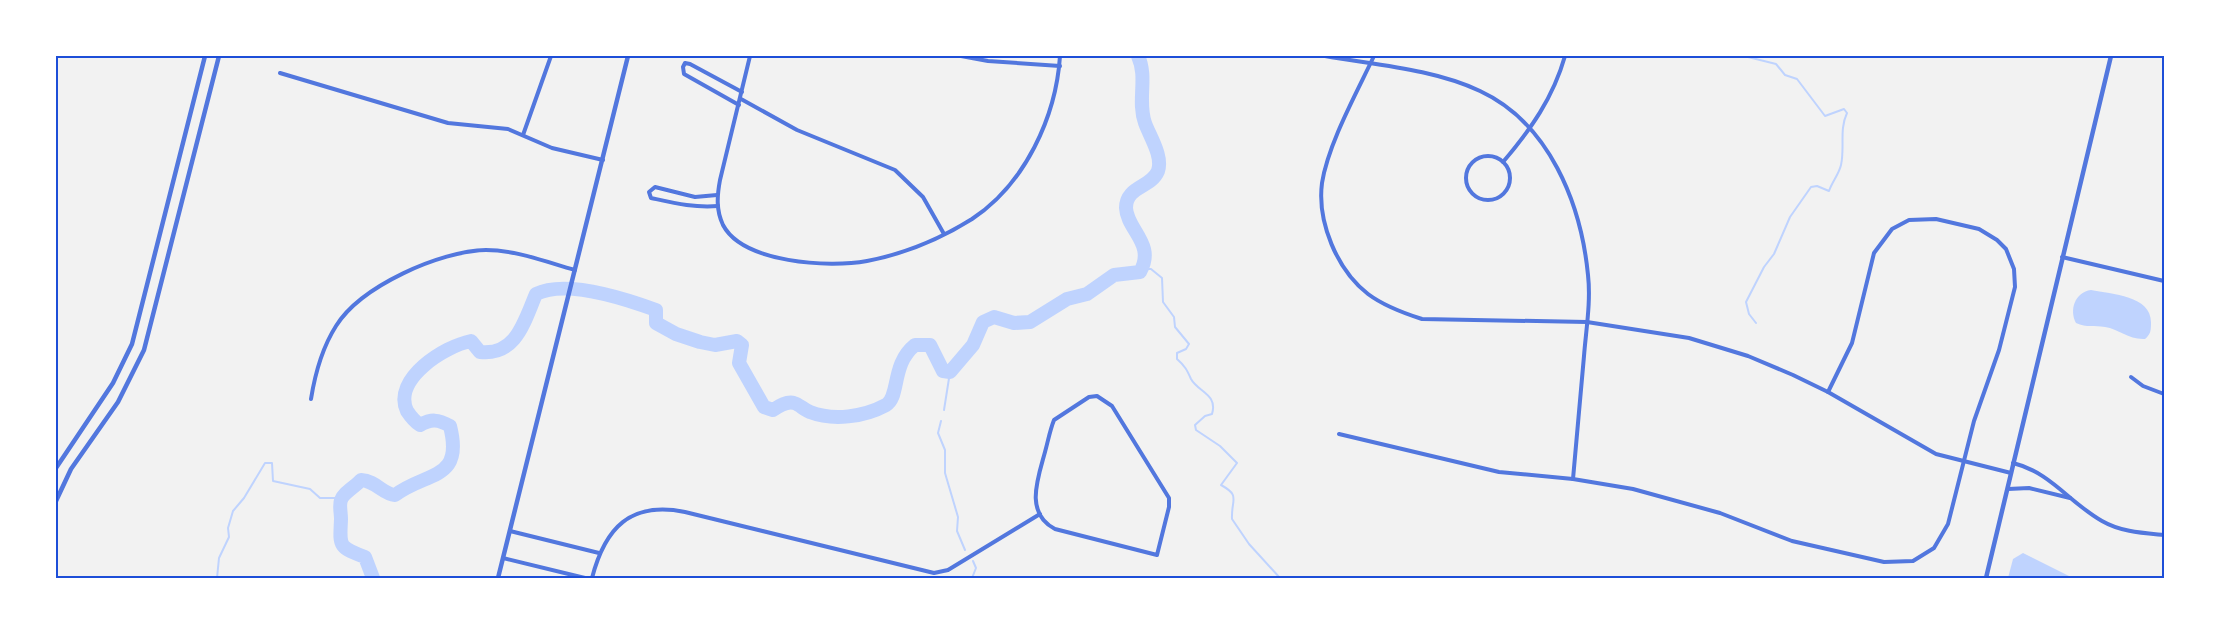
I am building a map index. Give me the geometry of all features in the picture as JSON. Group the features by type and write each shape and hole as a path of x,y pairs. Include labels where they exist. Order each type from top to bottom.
{"street":[{"path":"56,468 113,383 132,344 205,56"},
{"path":"56,501 70,469 118,402 144,350 219,56"},
{"path":"523,135 551,56"},
{"path":"498,579 628,56"},
{"path":"750,56 717,195 718,206 729,233 746,247 800,261 828,263 866,261 912,249 973,218 986,207 1023,166 1048,116 1060,66 1060,56"},
{"path":"962,56 1011,63 1060,66"},
{"path":"1325,56 1445,78 1479,91 1508,109 1530,129 1554,163 1571,196 1588,276 1587,322 1573,479"},
{"path":"1374,56 1326,166 1321,195 1326,228 1351,276 1368,293 1382,302 1422,319 1587,322 1641,328 1702,342 1760,361 1828,392 1929,450 2011,473"},
{"path":"1502,162 1530,129 1552,95 1565,56"},
{"path":"1986,579 2111,56"},
{"path":"739,105 684,74 683,67 686,63 690,64 742,92"},
{"path":"280,73 459,126 497,127 523,135 552,148 603,160"},
{"path":"741,99 797,130 894,170 923,196 944,234"},
{"path":"1490,157 1502,162 1510,175 1509,183 1502,195 1488,200 1474,195 1466,176 1472,164 1477,160 1490,157"},
{"path":"717,195 695,197 655,187 651,188 648,195 651,198 694,208 718,206"},
{"path":"1339,434 1499,472 1573,479 1667,497 1720,513 1792,541 1890,563 1913,561 1929,552 1944,534 1977,410 1999,350 2015,287 2014,269 2009,255 2001,244 1987,233 1928,218 1909,220 1888,232 1875,253 1852,343 1828,392"},
{"path":"311,399 325,346 337,324 365,297 414,268 450,254 486,250 507,252 575,270"},
{"path":"2062,257 2164,281"},
{"path":"2131,377 2144,386 2164,394"},
{"path":"1089,397 1104,398 1169,498 1169,507 1157,555 1059,530 1049,525 1040,514 1035,492 1054,420 1089,397"},
{"path":"2013,463 2035,469 2099,520 2113,526 2164,536"},
{"path":"2008,489 2029,488 2073,500"},
{"path":"592,579 599,553 607,538 627,518 653,509 669,508 938,573 956,565 1040,514"},
{"path":"510,531 599,553"},
{"path":"503,558 585,579"}],"water":[{"path":"2091,290 2129,298 2145,307 2149,313 2151,330 2145,339 2129,336 2110,328 2076,323 2073,313 2075,302 2085,291"},
{"path":"2023,553 2073,578 2008,578 2013,559"}],"waterway":[{"path":"373,578 365,557 342,544 340,534 342,497 361,480 395,495 440,472 447,466 452,457 453,444 450,426 438,421 420,425 416,422 407,411 404,399 407,387 414,376 435,357 460,344 471,341 480,352 502,349 517,335 536,294 563,289 596,292 656,310 656,323 676,334 715,345 737,341 742,345 739,363 764,407 773,410 783,404 791,403 819,415 838,417 858,415 886,405 893,395 902,361 915,345 930,345 943,371 950,372 973,345 983,322 994,317 1014,323 1030,322 1067,299 1087,294 1114,275 1140,272 1145,253 1128,216 1127,201 1134,191 1155,177 1159,159 1143,114 1142,73 1138,56"},
{"path":"1744,56 1776,64 1785,75 1797,79 1825,116 1844,109 1847,113 1843,126 1841,165 1829,191 1817,186 1811,187 1790,217 1774,254 1764,267 1746,302 1749,314 1756,323"},
{"path":"1142,269 1151,269 1162,278 1163,302 1174,317 1175,327 1189,344 1186,349 1177,353 1177,359 1186,368 1194,383 1212,402 1212,414 1205,416 1195,425 1196,430 1220,446 1237,463 1221,485 1233,495 1232,519 1249,544 1280,578"},
{"path":"944,410 950,372"},
{"path":"941,421 938,433 945,450 945,473 958,517 957,531 965,550"},
{"path":"217,578 219,558 229,537 228,528 233,511 244,498 265,463 272,463 273,481 310,489 320,498 342,498"},
{"path":"972,578 976,568 973,561"}]}
